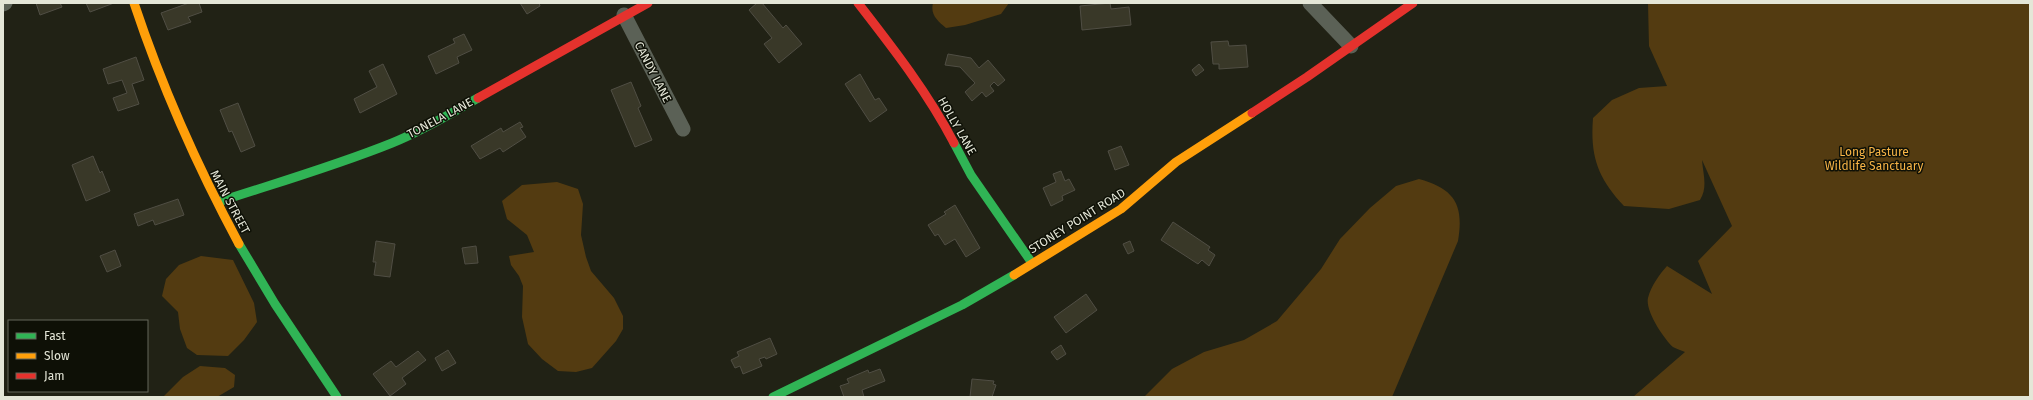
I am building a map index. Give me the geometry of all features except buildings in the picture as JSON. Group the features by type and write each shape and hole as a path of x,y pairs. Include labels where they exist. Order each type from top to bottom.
{"street":[{"name":"MAIN STREET","path":"134,3 145,37 190,150 242,251 337,397"},
{"name":"TONELA LANE","path":"218,202 315,171 392,142 468,104 624,15 648,3"},
{"name":"HOLLY LANE","path":"858,3 899,56 932,105 955,143 971,175 1032,263"},
{"path":"1310,3 1351,46"},
{"name":"STONEY POINT ROAD","path":"773,397 962,305 1121,209 1176,162 1413,3"},
{"name":"CANDY LANE","path":"624,15 683,129"}],"green space":[{"path":"933,3 1009,3 1001,14 965,25 946,28 934,14 932,7"},
{"name":"Long Pasture Wildlife Sanctuary","path":"1648,3 2030,3 2030,397 1633,397 1685,352 1674,348 1669,343 1652,317 1649,310 1648,298 1653,285 1667,266 1712,294 1698,261 1732,226 1702,160 1704,190 1700,200 1669,209 1624,206 1608,186 1598,166 1593,144 1593,118 1612,100 1639,88 1667,86 1649,46"},
{"path":"1419,179 1441,188 1449,194 1458,208 1460,228 1458,241 1392,397 1144,397 1172,369 1204,352 1244,340 1277,321 1321,269 1340,239 1370,208 1396,186"},
{"path":"557,182 578,189 583,204 581,235 586,257 591,271 614,298 623,316 623,329 616,341 592,368 576,372 558,371 542,359 528,344 522,317 523,286 519,276 511,265 509,256 534,252 527,235 507,219 502,201 522,185"},
{"path":"201,256 233,260 254,303 257,322 244,340 228,356 197,355 187,348 180,329 178,312 162,296 166,279 179,265"},
{"path":"200,366 225,368 235,375 234,387 217,397 163,397 183,377"}],"traffic: fast":[{"path":"218,202 327,167 392,143 425,128 478,98"},
{"path":"954,143 971,175 1032,263"},
{"path":"239,244 275,304 337,397"},
{"path":"773,397 962,305 1014,275"}],"traffic: slow":[{"path":"134,3 156,65 181,126 239,244"},
{"path":"1014,275 1121,209 1176,162 1252,113"}],"traffic: jam":[{"path":"478,98 648,3"},
{"path":"858,3 897,54 933,106 954,143"},
{"path":"1252,113 1307,77 1413,3"}]}
